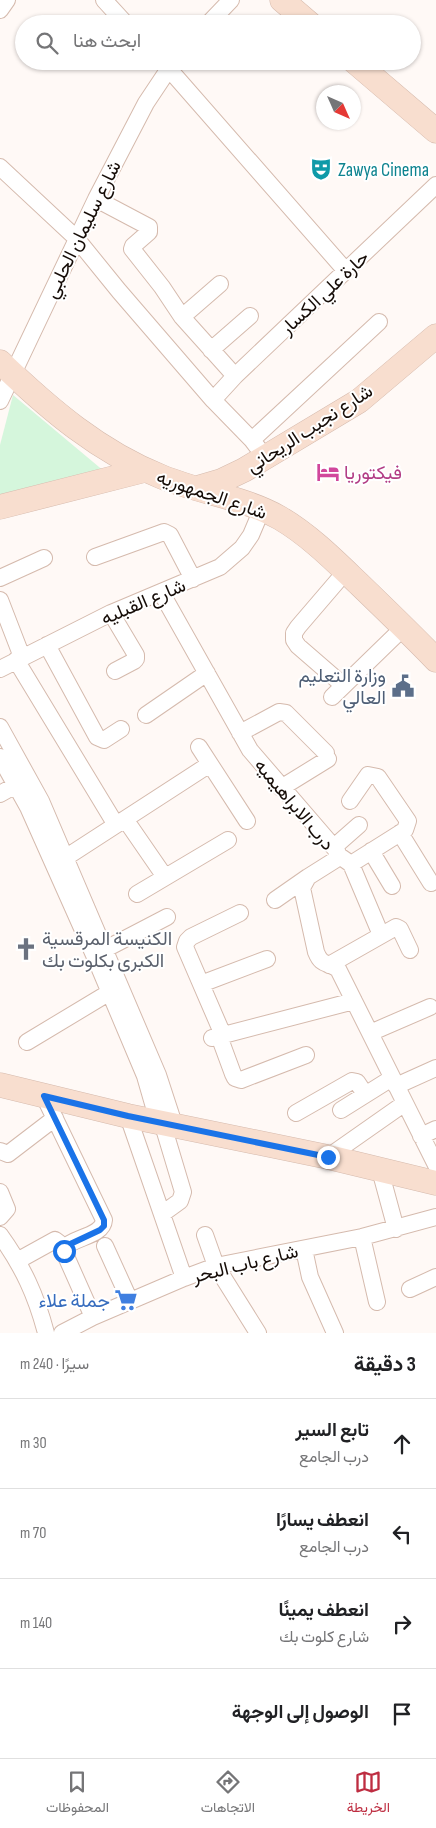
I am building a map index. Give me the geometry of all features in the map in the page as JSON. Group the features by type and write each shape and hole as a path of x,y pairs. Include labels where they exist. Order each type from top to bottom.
{"street":[{"path":"0,10 7,0"},
{"path":"104,0 118,15"},
{"path":"217,15 231,0"},
{"path":"282,0 300,15"},
{"name":"شارع سليمان الحلبي","path":"0,401 6,368 165,70"},
{"path":"173,70 346,271"},
{"path":"365,70 436,131"},
{"path":"0,167 76,238 213,400 258,448 379,322"},
{"name":"حارة علي الكسار","path":"213,400 235,376 436,185"},
{"path":"96,198 149,227 149,232 132,249 162,287 182,317 235,376"},
{"path":"182,317 220,284"},
{"path":"212,350 250,316"},
{"name":"شارع نجيب الريحاني","path":"197,488 233,476 258,448 358,401 434,339"},
{"name":"شارع الجمهوريه","path":"6,368 80,432 108,451 145,470 179,484 241,500 262,509 298,530 346,571 436,660"},
{"path":"0,508 145,470"},
{"name":"شارع القبليه","path":"0,668 111,613 220,567 242,548 251,536 262,509"},
{"path":"95,557 164,532 170,536 193,579"},
{"path":"0,578 44,558"},
{"path":"346,571 294,633 294,640 298,646 337,691 404,628"},
{"name":"درب الابراهيميه","path":"161,592 250,750 341,855 308,878 302,888 316,952 319,960 338,969 436,1166"},
{"path":"0,600 19,659 120,822 165,876"},
{"path":"111,613 136,655 134,662 115,671"},
{"path":"47,645 98,737 104,740 121,729"},
{"path":"146,715 207,673"},
{"path":"240,733 279,712 286,713 327,756 281,788"},
{"path":"0,727 42,801 65,858 77,900"},
{"path":"199,747 247,821"},
{"path":"1,760 16,784 77,900 158,1075 165,1122 183,1192 180,1201 162,1214"},
{"path":"65,858 210,764"},
{"path":"341,855 371,851 407,827 408,821 378,777 368,775 350,801"},
{"path":"0,794 16,784"},
{"path":"341,855 359,825"},
{"path":"400,833 431,883"},
{"path":"136,894 228,840"},
{"path":"371,851 392,886"},
{"path":"341,855 381,935"},
{"path":"275,900 308,878"},
{"path":"240,913 191,937 185,947 201,984 233,1074 235,1078 241,1080 306,1055"},
{"path":"100,952 167,917"},
{"path":"329,965 396,927 400,929 410,950"},
{"path":"100,952 110,992 165,1122"},
{"path":"201,984 267,959"},
{"path":"27,1042 110,992"},
{"path":"218,1036 354,1001"},
{"path":"370,1033 430,1007"},
{"path":"341,1110 366,1094 436,1068"},
{"path":"296,1113 352,1081 357,1082 366,1094"},
{"path":"0,1085 128,1116 165,1122 328,1157 436,1183"},
{"path":"44,1096 54,1118 94,1182 104,1218 104,1226 100,1230 66,1246 64,1250"},
{"path":"328,1157 405,1103"},
{"path":"128,1116 184,1278"},
{"path":"0,1151 8,1154 54,1118"},
{"path":"421,1136 436,1129"},
{"path":"380,1170 396,1229"},
{"path":"0,1192 8,1209 0,1217"},
{"name":"شارع باب البحر","path":"70,1331 93,1317 216,1266 362,1237 436,1217"},
{"path":"0,1235 18,1261 38,1302 46,1333"},
{"path":"205,1235 216,1266 258,1333"},
{"path":"362,1237 377,1302"},
{"path":"18,1261 54,1240 59,1243 64,1250 93,1317"},
{"path":"106,1246 130,1301"},
{"path":"304,1249 310,1277 335,1333"},
{"path":"410,1289 436,1277"}],"green space":[{"path":"13,395 105,472 0,501 0,445"}],"place":[{"name":"Zawya Cinema","path":"321,169"},
{"name":"فيكتوريا","path":"328,472"},
{"name":"وزارة التعليم العالي","path":"403,686"},
{"name":"الكنيسة المرقسية الكبرى بكلوت بك","path":"26,949"},
{"name":"جملة علاء","path":"126,1300"}],"route":[{"path":"64,1251 66,1246 100,1230 104,1226 104,1218 44,1096 128,1116 328,1157"}]}
